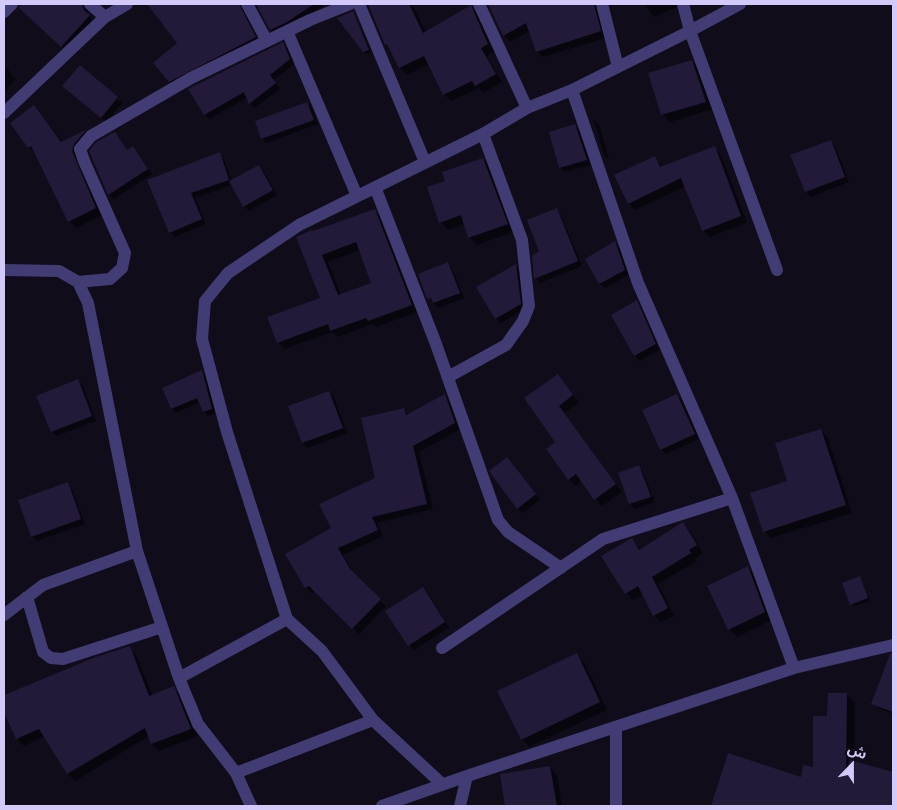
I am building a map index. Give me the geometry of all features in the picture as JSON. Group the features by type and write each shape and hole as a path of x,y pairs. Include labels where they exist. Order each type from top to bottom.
{"street":[{"path":"4,12 12,4"},
{"path":"90,4 105,18"},
{"path":"4,113 105,18 127,4"},
{"path":"247,4 267,41"},
{"path":"78,282 110,279 122,268 125,253 80,149 91,136 191,78 287,31 350,4"},
{"path":"359,4 425,162"},
{"path":"479,4 527,108"},
{"path":"602,4 618,67"},
{"path":"683,4 690,31 777,270"},
{"path":"442,784 373,720 322,651 287,619 227,432 202,339 205,301 228,272 300,224 483,134 527,108 572,90 740,4"},
{"path":"287,31 357,196"},
{"path":"572,90 638,283 732,498 794,668"},
{"path":"448,377 506,345 523,321 529,306 522,240 483,134"},
{"path":"375,187 448,377 498,520 508,532 561,568"},
{"path":"4,270 59,271 78,282 88,303 138,551 162,627 179,678 198,724 236,773 252,806"},
{"path":"442,648 603,539 732,498"},
{"path":"4,615 43,585 138,551"},
{"path":"27,597 43,652 51,658 63,659 162,627"},
{"path":"179,678 287,619"},
{"path":"382,806 442,784 794,668 893,645"},
{"path":"236,773 373,720"},
{"path":"616,727 616,806"},
{"path":"460,806 467,776"}],"building":[{"path":"20,4 82,4 84,10 90,15 61,47 19,8"},
{"path":"147,4 239,4 256,37 169,82 153,63 177,43"},
{"path":"256,4 314,4 287,22 270,30"},
{"path":"368,4 409,4 423,33 471,5 488,44 481,48 496,74 475,86 472,81 443,95 424,56 399,68 387,44 385,45"},
{"path":"488,4 594,4 601,31 536,52 526,23 503,36"},
{"path":"353,11 369,50 363,52 337,18"},
{"path":"283,42 290,59 270,75 276,83 249,104 244,92 204,115 188,89"},
{"path":"692,60 706,102 661,115 648,73"},
{"path":"80,65 118,97 101,118 62,86"},
{"path":"307,102 314,120 261,139 255,121"},
{"path":"34,105 61,142 86,130 74,144 72,151 96,208 68,222 31,146 28,148 10,123"},
{"path":"575,124 587,160 559,168 549,132"},
{"path":"115,132 127,150 133,146 148,169 108,195 89,151 96,142"},
{"path":"831,140 845,177 805,192 790,155"},
{"path":"715,146 741,216 702,231 681,178 628,204 614,175 655,156 660,167"},
{"path":"220,152 229,180 191,193 202,219 169,233 147,180"},
{"path":"483,158 508,224 468,238 461,215 439,223 427,187 445,181 442,172"},
{"path":"259,165 273,190 243,207 229,181"},
{"path":"557,208 578,261 534,279 532,256 539,251 527,220"},
{"path":"375,209 412,305 368,321 366,318 330,331 328,324 277,343 267,317 320,298 296,237","holes":["356,242 371,283 338,295 322,255"]},
{"path":"615,241 625,270 599,284 585,259"},
{"path":"448,262 460,293 433,303 431,298 427,299 418,274"},
{"path":"516,264 521,304 495,319 476,287"},
{"path":"637,300 656,344 634,356 611,315"},
{"path":"202,370 212,409 203,412 197,398 171,409 162,388"},
{"path":"558,374 573,395 559,406 616,484 594,500 576,474 568,480 546,449 555,442 524,398"},
{"path":"78,379 92,416 51,432 36,396"},
{"path":"329,391 343,428 302,443 288,406"},
{"path":"445,394 455,423 413,446 427,504 372,517 378,530 338,548 350,569 381,599 352,629 309,586 305,588 285,554 331,528 319,504 375,478 361,418 404,408 406,415"},
{"path":"677,394 695,434 660,450 642,410"},
{"path":"821,429 846,505 763,532 750,493 787,481 775,443"},
{"path":"507,457 536,494 517,509 489,471"},
{"path":"639,465 651,497 629,504 618,473"},
{"path":"68,482 81,519 31,537 18,500"},
{"path":"683,522 697,545 689,550 691,553 652,577 668,608 653,616 638,586 625,594 601,556 632,538 639,550"},
{"path":"748,566 765,612 728,630 707,586"},
{"path":"860,576 868,598 850,605 842,583"},
{"path":"423,587 445,622 408,646 385,611"},
{"path":"130,646 149,696 174,686 191,729 151,744 145,728 67,774 39,729 16,739 4,712 4,695 96,657"},
{"path":"577,653 600,702 521,740 497,691"},
{"path":"893,653 893,712 871,704 890,654"},
{"path":"828,693 847,693 846,771 850,760 893,772 893,806 711,806 728,753 801,777 803,765 813,767 813,716 827,716"},
{"path":"550,766 557,806 505,806 500,774"}]}
